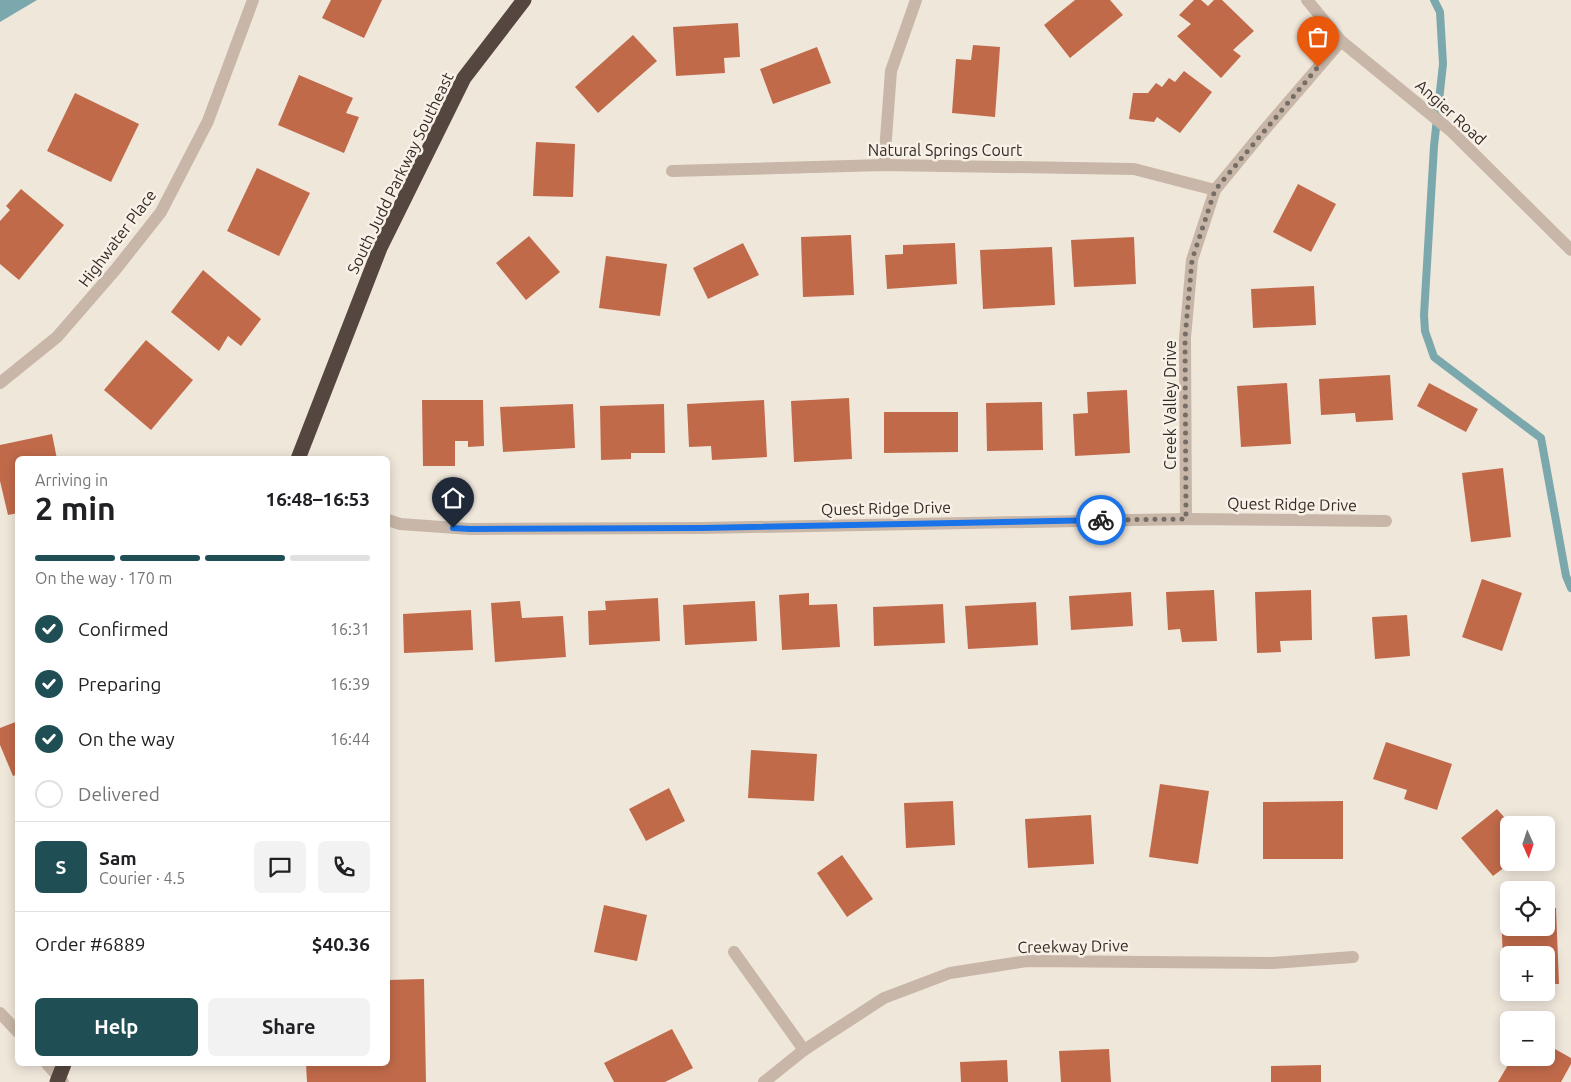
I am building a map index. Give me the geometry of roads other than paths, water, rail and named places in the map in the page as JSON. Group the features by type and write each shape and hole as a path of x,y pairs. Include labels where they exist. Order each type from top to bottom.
{"highway":[{"name":"South Judd Parkway Southeast","path":"299,456 380,248 464,78 524,0"}],"street":[{"name":"Highwater Place","path":"0,383 57,337 116,269 161,212 208,121 253,0"},
{"path":"884,165 891,71 916,0"},
{"name":"Angier Road","path":"1307,0 1341,41 1451,131 1571,250"},
{"name":"Creek Valley Drive","path":"1186,519 1185,338 1192,260 1215,190 1341,41"},
{"name":"Natural Springs Court","path":"672,170 884,165 1134,169 1215,190"},
{"name":"Quest Ridge Drive","path":"390,521 400,524 490,529 702,528 1186,519 1386,522"},
{"path":"734,952 804,1050"},
{"name":"Creekway Drive","path":"764,1082 804,1050 884,998 950,973 1027,961 1272,963 1353,957"},
{"path":"0,1013 15,1029"},
{"path":"49,1066 61,1076"}],"water":[{"path":"0,0 37,0 0,22"}],"waterway":[{"path":"1434,0 1440,12 1443,64 1434,146 1424,315 1425,331 1434,357 1541,438 1566,576 1571,588"}]}
